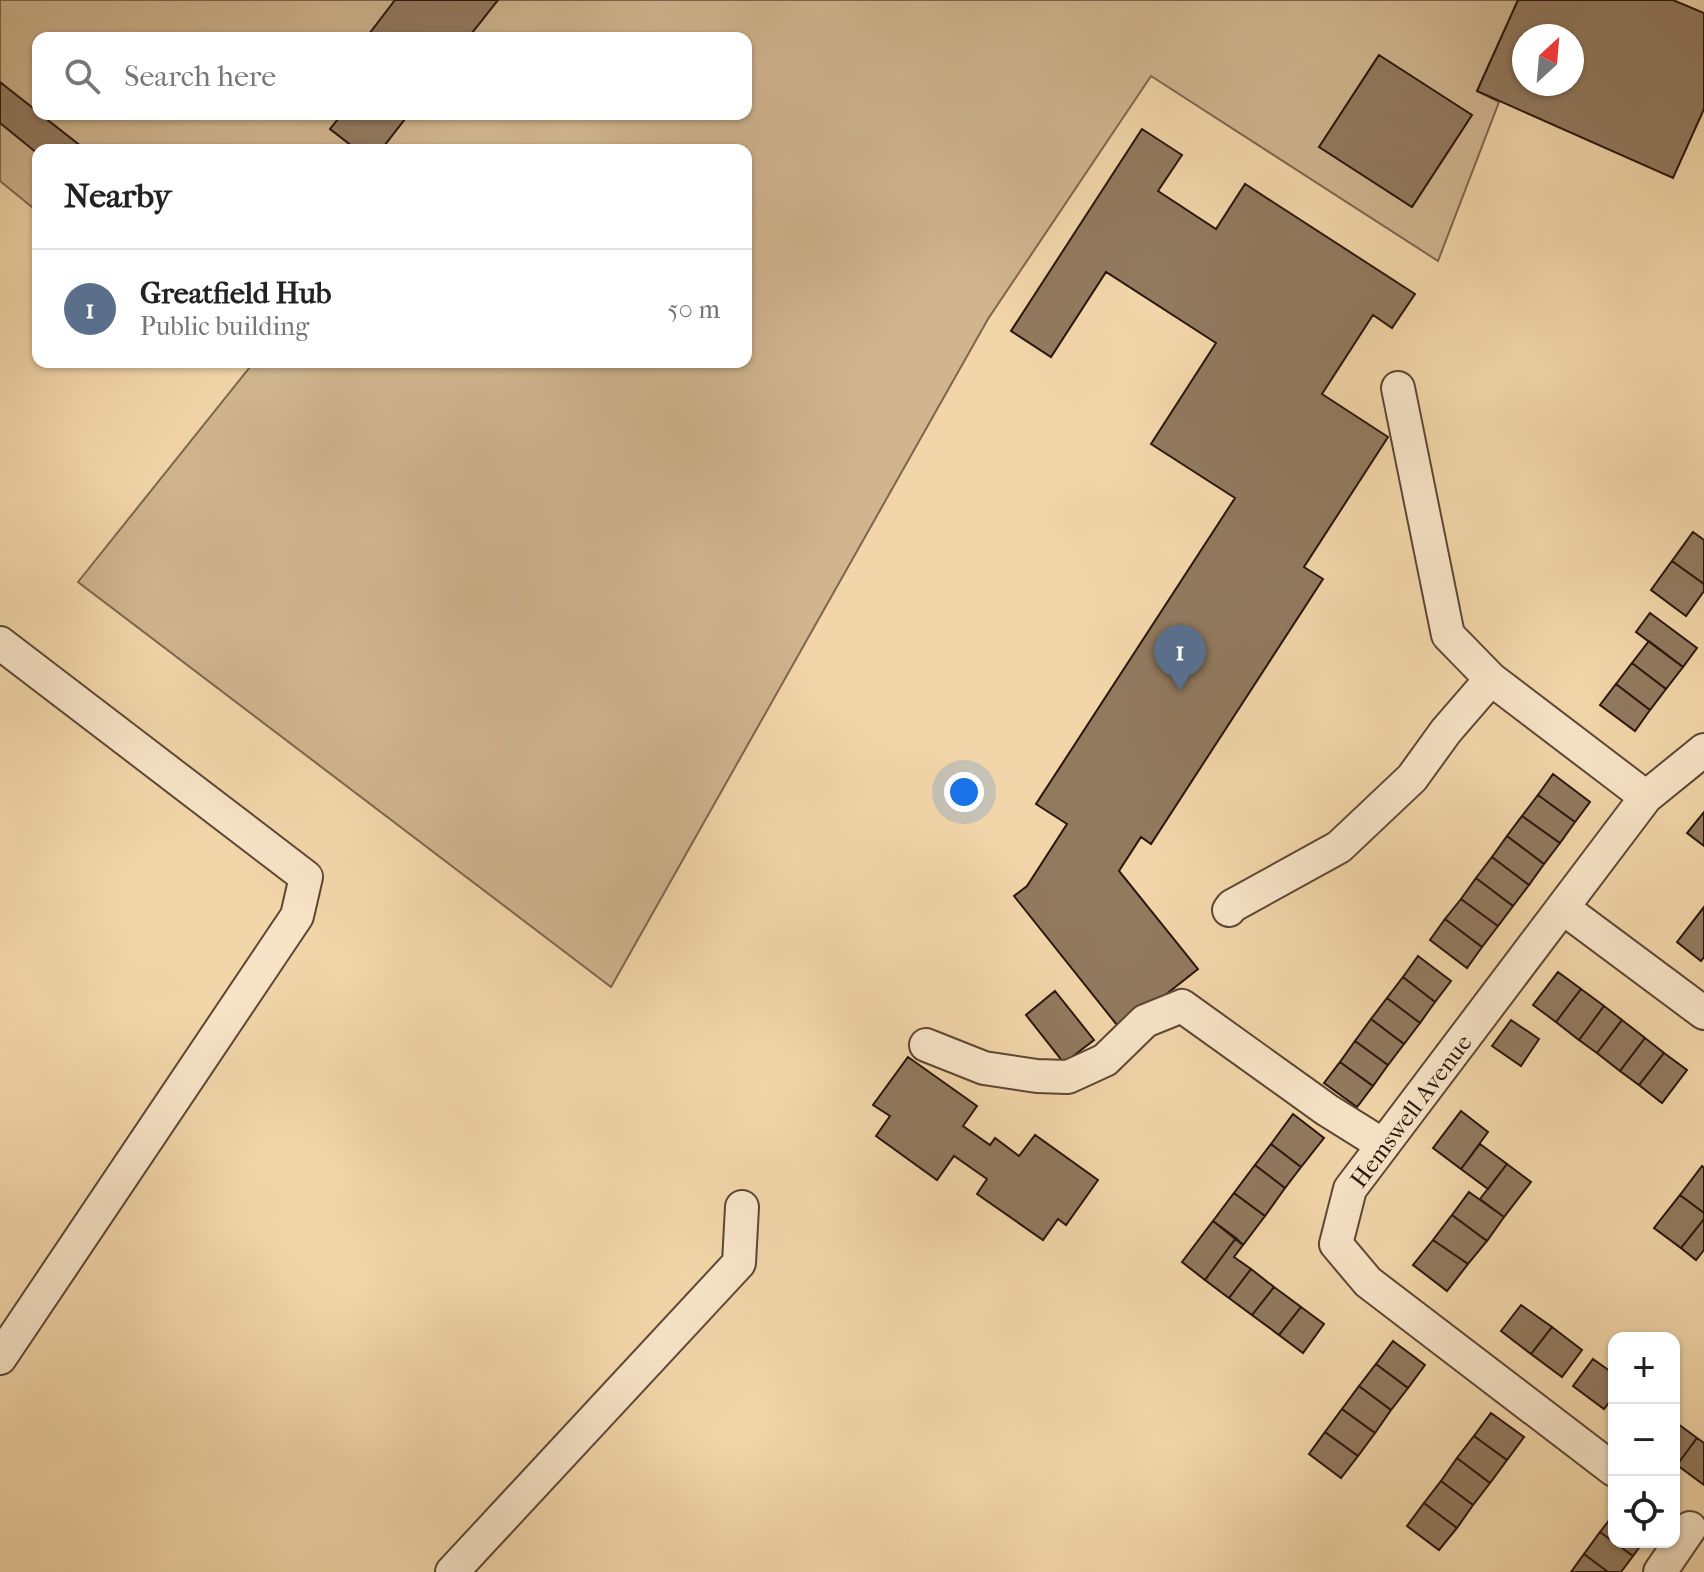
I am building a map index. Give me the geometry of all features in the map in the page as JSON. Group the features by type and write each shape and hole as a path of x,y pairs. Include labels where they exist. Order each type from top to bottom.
{"street":[{"path":"1398,388 1448,635 1491,679 1646,797"},
{"path":"0,643 306,877 297,916 0,1358"},
{"path":"1229,910 1339,847 1412,778 1446,731 1491,679"},
{"name":"Hemswell Avenue","path":"1608,1465 1368,1282 1336,1244 1350,1189 1646,797 1704,750"},
{"path":"1563,908 1704,1013"},
{"path":"926,1045 984,1068 1068,1077 1105,1060 1145,1021 1182,1006 1327,1110 1383,1145"},
{"path":"452,1572 739,1263 742,1207"},
{"path":"1660,1572 1689,1527"}],"shaded area":[{"path":"0,0 1518,0 1477,91 1499,102 1438,261 1151,76 988,319 611,987 78,582 249,368 752,368 752,144 32,144 32,207 0,181"}],"building":[{"path":"395,0 498,0 473,32 371,32"},
{"path":"1518,0 1673,0 1704,13 1704,109 1673,178 1477,91"},
{"path":"1379,55 1472,115 1412,207 1319,147"},
{"path":"0,82 32,107 32,120 48,120 78,144 32,144 32,149 0,123"},
{"path":"337,120 404,120 386,144 349,144 330,129"},
{"path":"1142,129 1182,155 1158,191 1216,229 1245,184 1415,294 1392,328 1373,315 1322,394 1388,437 1304,567 1323,579 1151,844 1141,837 1119,871 1198,969 1121,1030 1014,896 1027,886 1067,824 1036,804 1235,498 1151,444 1216,343 1106,272 1051,357 1011,331"},
{"path":"1693,532 1704,540 1704,584 1672,561"},
{"path":"1672,561 1704,584 1704,591 1686,616 1651,590"},
{"path":"1650,613 1697,648 1683,667 1636,632"},
{"path":"1649,641 1683,667 1666,689 1632,663"},
{"path":"1632,663 1666,689 1650,710 1616,684"},
{"path":"1616,684 1650,710 1635,731 1600,705"},
{"path":"1553,774 1590,802 1575,822 1538,795"},
{"path":"1538,795 1575,822 1560,843 1522,816"},
{"path":"1704,812 1704,846 1687,833"},
{"path":"1522,816 1560,843 1544,864 1507,836"},
{"path":"1507,836 1544,864 1529,885 1492,857"},
{"path":"1492,857 1529,885 1513,906 1476,878"},
{"path":"1476,878 1513,906 1498,926 1461,899"},
{"path":"1461,899 1498,926 1482,947 1445,919"},
{"path":"1704,907 1704,957 1701,961 1677,942"},
{"path":"1445,919 1482,947 1467,968 1430,940"},
{"path":"1418,956 1451,981 1435,1002 1403,977"},
{"path":"1558,972 1581,989 1556,1022 1533,1005"},
{"path":"1403,977 1435,1002 1420,1023 1387,998"},
{"path":"1581,989 1604,1006 1579,1040 1556,1022"},
{"path":"1055,991 1094,1040 1064,1063 1026,1015"},
{"path":"1387,998 1420,1023 1404,1044 1371,1019"},
{"path":"1604,1006 1622,1020 1597,1053 1579,1040"},
{"path":"1371,1019 1404,1044 1388,1065 1355,1041"},
{"path":"1511,1020 1539,1039 1521,1066 1492,1046"},
{"path":"1622,1020 1645,1038 1620,1071 1597,1053"},
{"path":"1645,1038 1664,1053 1639,1085 1620,1071"},
{"path":"1355,1041 1388,1065 1373,1086 1340,1062"},
{"path":"1664,1053 1687,1070 1662,1103 1639,1085"},
{"path":"908,1057 977,1106 963,1126 990,1145 995,1138 1019,1156 1035,1135 1098,1180 1066,1225 1058,1219 1043,1240 977,1194 987,1179 954,1156 937,1180 876,1136 890,1116 873,1105"},
{"path":"1340,1062 1373,1086 1357,1107 1324,1083"},
{"path":"1461,1111 1488,1132 1461,1169 1433,1148"},
{"path":"1293,1114 1324,1138 1301,1167 1271,1144"},
{"path":"1271,1144 1301,1167 1285,1188 1255,1165"},
{"path":"1480,1144 1507,1164 1488,1189 1461,1169"},
{"path":"1507,1164 1531,1182 1504,1217 1480,1199"},
{"path":"1255,1165 1285,1188 1265,1216 1234,1193"},
{"path":"1702,1166 1704,1168 1704,1213 1680,1195"},
{"path":"1469,1192 1504,1217 1487,1241 1452,1215"},
{"path":"1234,1193 1265,1216 1243,1245 1213,1221"},
{"path":"1680,1195 1704,1213 1704,1219 1681,1248 1654,1228"},
{"path":"1452,1215 1487,1241 1468,1264 1433,1240"},
{"path":"1704,1219 1704,1250 1696,1260 1681,1248"},
{"path":"1213,1221 1236,1238 1205,1280 1182,1262"},
{"path":"1236,1238 1243,1245 1234,1257 1251,1269 1229,1298 1205,1280"},
{"path":"1433,1240 1468,1264 1447,1291 1413,1265"},
{"path":"1251,1269 1274,1287 1252,1315 1229,1298"},
{"path":"1274,1287 1301,1307 1279,1335 1252,1315"},
{"path":"1521,1305 1552,1327 1531,1354 1501,1331"},
{"path":"1301,1307 1324,1324 1303,1353 1279,1335"},
{"path":"1552,1327 1582,1350 1562,1377 1531,1354"},
{"path":"1393,1341 1425,1365 1408,1388 1376,1364"},
{"path":"1593,1359 1608,1370 1608,1404 1604,1409 1573,1386"},
{"path":"1376,1364 1408,1388 1391,1410 1359,1386"},
{"path":"1359,1386 1391,1410 1375,1433 1342,1409"},
{"path":"1342,1409 1375,1433 1358,1456 1325,1432"},
{"path":"1491,1413 1524,1437 1507,1460 1474,1436"},
{"path":"1680,1425 1697,1438 1680,1461"},
{"path":"1325,1432 1358,1456 1341,1478 1309,1454"},
{"path":"1474,1436 1507,1460 1490,1483 1457,1458"},
{"path":"1697,1438 1704,1443 1704,1485 1680,1467 1680,1461"},
{"path":"1457,1458 1490,1483 1473,1505 1441,1481"},
{"path":"1441,1481 1473,1505 1457,1528 1424,1503"},
{"path":"1424,1503 1457,1528 1439,1550 1407,1526"},
{"path":"1608,1522 1608,1538 1600,1532"},
{"path":"1600,1532 1608,1538 1608,1548 1622,1548 1633,1556 1621,1572 1608,1572 1584,1554"},
{"path":"1622,1548 1639,1548 1633,1556"},
{"path":"1584,1554 1608,1572 1571,1572"}],"place":[{"name":"Greatfield Hub","path":"1180,691"}]}
